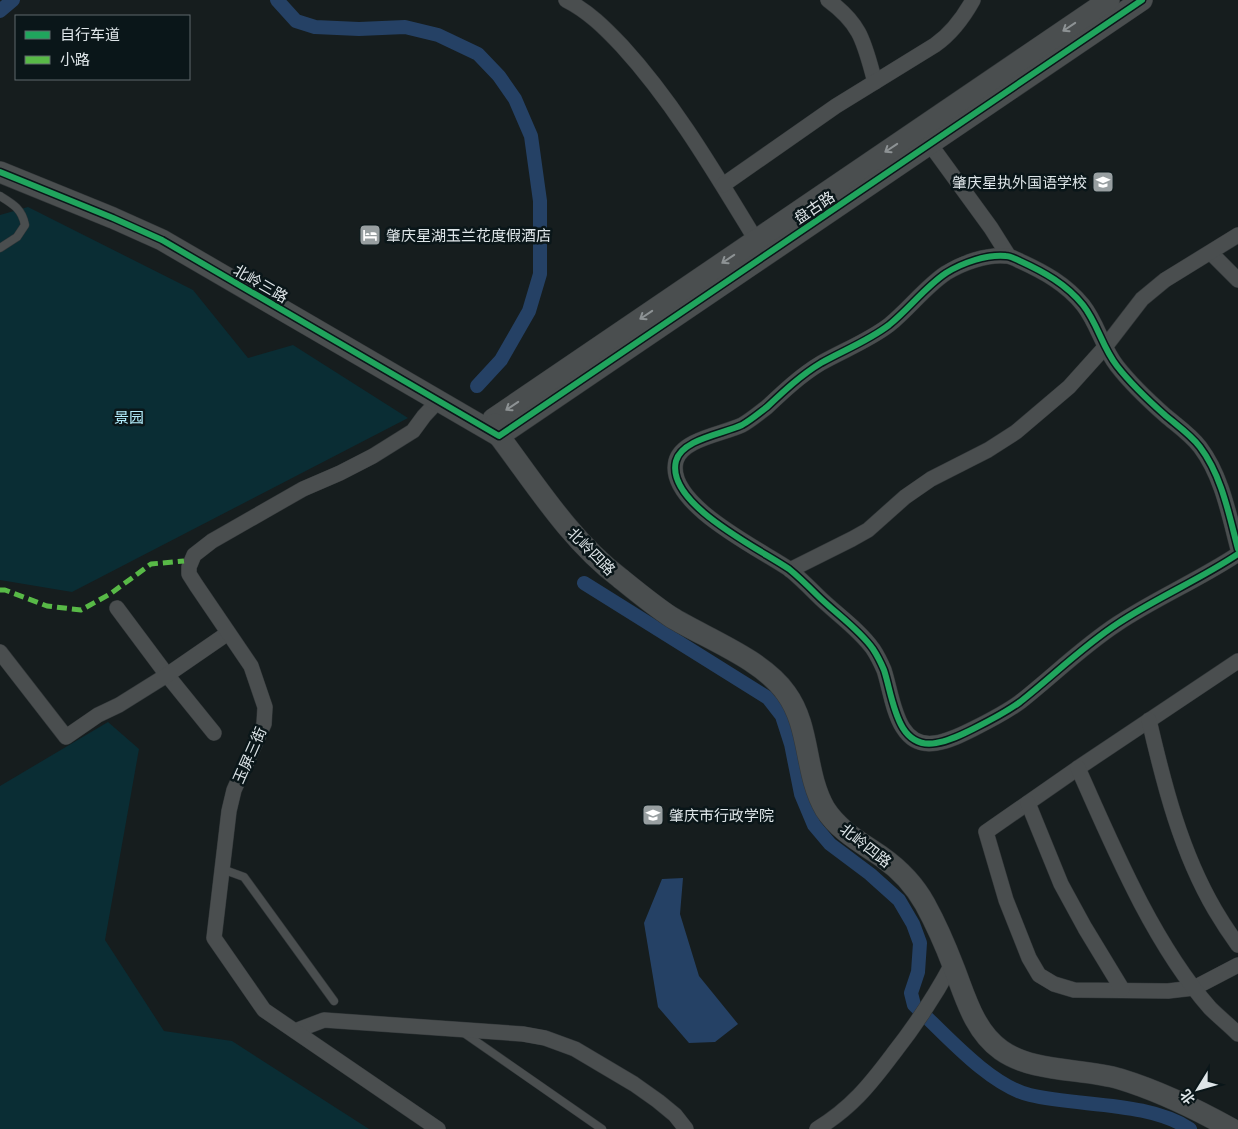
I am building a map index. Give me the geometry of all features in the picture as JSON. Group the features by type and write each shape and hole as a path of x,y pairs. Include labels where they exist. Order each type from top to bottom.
{"street":[{"path":"566,0 582,8 607,30 636,61 671,106 723,185 756,240"},
{"path":"828,0 851,20 863,41 875,82"},
{"path":"723,185 836,106 950,34 973,0"},
{"name":"盘古路","path":"496,427 924,137 1109,0"},
{"name":"盘古路","path":"692,294 756,240 1142,0"},
{"path":"924,137 991,228 1008,256"},
{"name":"北岭三路","path":"1,170 162,240 438,401 496,427"},
{"name":"北岭三路","path":"1,170 109,202 164,229 286,296 496,427"},
{"path":"790,570 852,540 868,530 904,497 931,479 988,450 1016,432 1069,387 1105,347 1142,299 1165,280 1238,235"},
{"path":"1211,253 1238,280"},
{"path":"1238,549 1218,480 1199,445 1140,391 1117,366 1105,347 1095,323 1070,292 1054,278 1008,256 988,258 964,264 948,272 935,281 908,310 873,337 809,370 750,421 694,442 676,458 675,468 678,481 685,495 694,505 710,519 790,570 834,612 865,638 883,668 896,713 903,728 912,739 922,743 936,743 956,737 998,716 1019,702 1063,665 1117,624 1158,599 1198,579 1238,554"},
{"name":"玉屏三街","path":"438,401 413,431 373,456 303,489 212,541 194,555 188,566 190,574 251,666 265,707 264,724 234,790 229,811 214,938 264,1010 438,1129"},
{"name":"北岭四路","path":"496,427 579,542 617,577 671,616 771,676 786,693 798,714 816,789 826,810 844,831 885,859 906,878 925,904 980,1029 1000,1050 1031,1064 1119,1078 1199,1111 1221,1127"},
{"path":"117,608 167,675 214,733"},
{"path":"0,652 66,737 98,715 167,675 228,633"},
{"path":"1238,660 986,832 1006,900 1029,958 1039,975 1054,984 1074,990 1122,989 1168,991 1194,988 1238,965"},
{"path":"1149,720 1158,761 1174,817 1193,866 1215,910 1238,945"},
{"path":"1078,768 1106,831 1155,928 1194,988 1211,1009 1238,1034"},
{"path":"1028,803 1061,884 1122,989"},
{"path":"817,1129 834,1118 865,1090 916,1025 952,964"},
{"path":"295,1031 324,1020 523,1034 545,1038 575,1049 634,1084 675,1115 686,1129"}],"lane":[{"path":"0,196 15,206 23,215 25,225 17,237 0,248"},
{"path":"222,869 244,877 334,1001"},
{"path":"459,1029 602,1129"}],"green space":[{"name":"景园","path":"28,207 193,290 248,358 293,345 408,418 72,592 0,580 0,215"},
{"path":"108,722 139,749 105,940 164,1031 232,1041 369,1129 0,1129 0,786"}],"water":[{"path":"683,878 680,914 699,976 738,1024 715,1042 689,1043 658,1007 644,923 662,879"}],"waterway":[{"path":"0,11 13,0"},
{"path":"277,0 296,21 315,27 359,29 405,27 438,35 478,54 499,76 515,99 531,136 540,201 540,274 529,311 501,360 477,386"},
{"path":"584,583 768,698 782,716 791,744 801,794 814,825 830,844 870,874 899,900 913,924 920,943 918,972 911,993 914,1005 968,1057 999,1081 1015,1090 1030,1095 1134,1109 1173,1120 1190,1129"}],"marked path":[{"path":"0,590 5,590 47,606 81,610 110,594 151,564 184,561"}],"cycle path":[{"path":"0,172 162,240 499,436 1142,0"},
{"path":"1238,549 1219,483 1208,458 1200,447 1122,373 1107,351 1088,312 1069,291 1046,274 1008,256 991,256 975,260 946,273 881,331 814,368 742,425 704,438 686,447 676,461 677,477 685,493 699,509 718,524 789,569 867,642 884,670 894,707 904,730 912,738 923,743 936,743 950,739 1003,713 1020,702 1117,624 1238,554"}],"place":[{"name":"肇庆星执外国语学校","path":"1103,182"},
{"name":"肇庆星湖玉兰花度假酒店","path":"370,235"},
{"name":"肇庆市行政学院","path":"653,815"}]}
